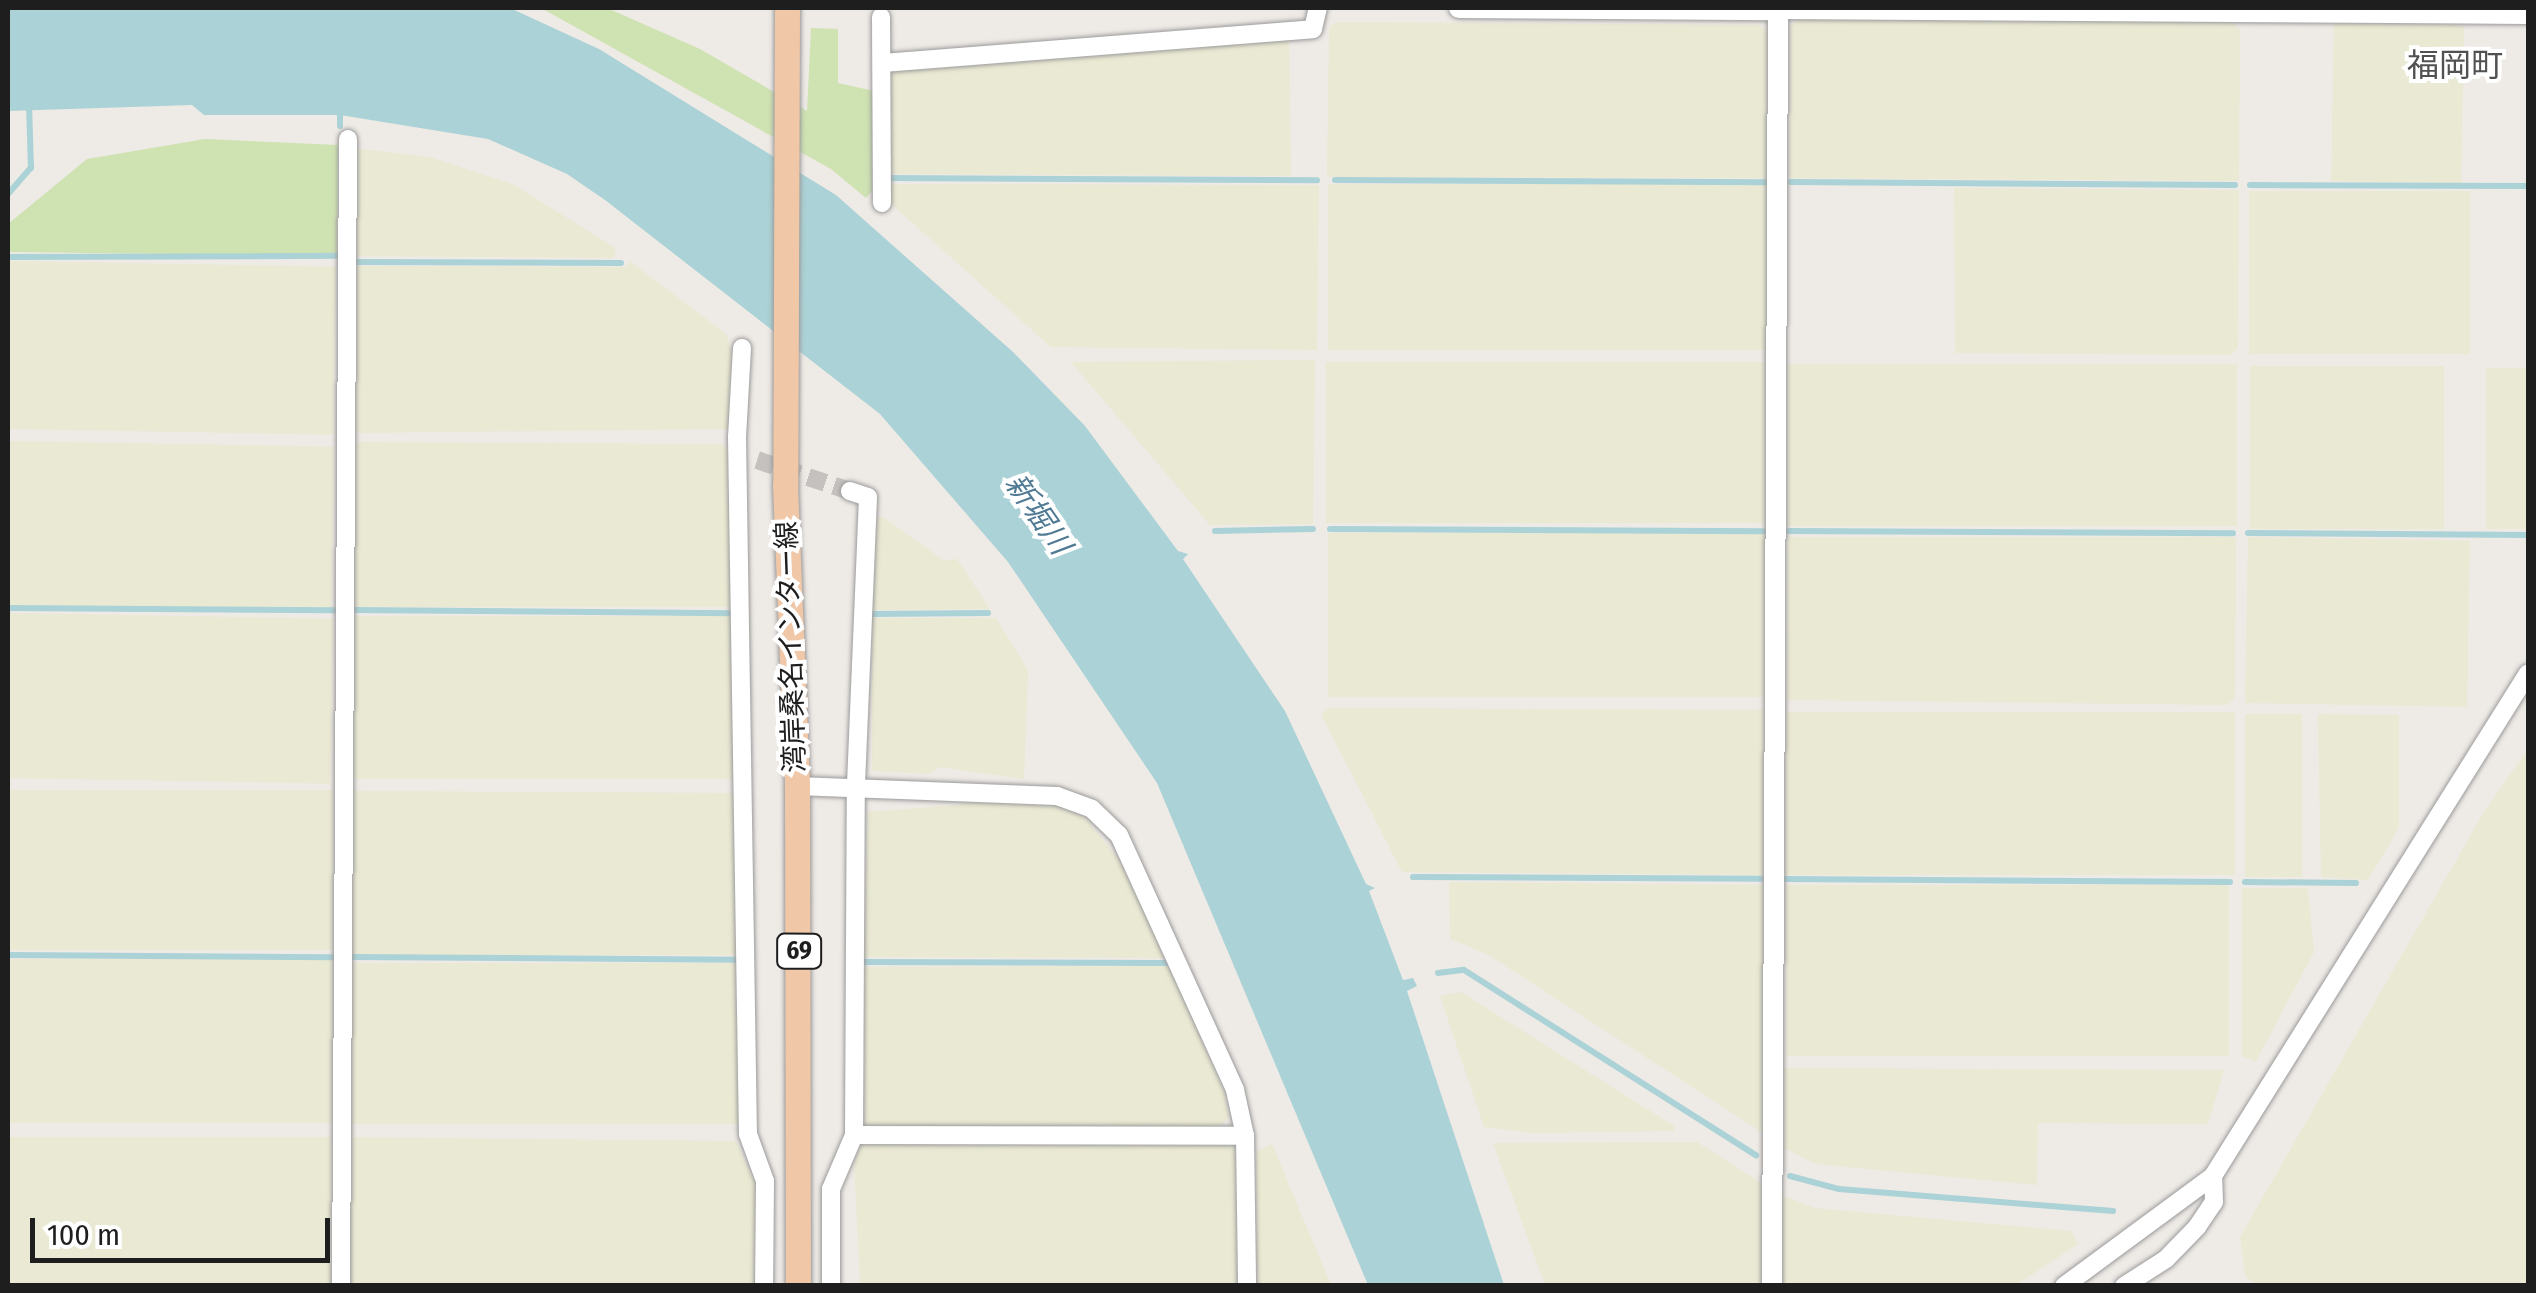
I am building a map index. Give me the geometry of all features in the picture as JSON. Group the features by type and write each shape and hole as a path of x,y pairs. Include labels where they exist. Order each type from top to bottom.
{"main road":[{"name":"湾岸桑名インター線","path":"787,8 785,379 797,786 798,1286"}],"street":[{"path":"883,62 1313,29 1318,8"},
{"path":"1459,8 2528,15"},
{"path":"1772,1286 1778,8"},
{"path":"881,17 882,202"},
{"path":"341,1286 348,138"},
{"path":"742,348 747,458 748,1134 765,1181 764,1286"},
{"path":"831,1286 832,1189 854,1135 856,784 868,497 850,491"},
{"path":"2064,1286 2213,1176 2528,673"},
{"path":"797,786 856,784 1057,796 1092,809 1136,863 1235,1090 1245,1136 1247,1286"},
{"path":"854,1135 1245,1136"},
{"path":"2124,1286 2156,1266 2214,1202 2213,1176"},
{"path":"2156,1266 2158,1286"}],"green space":[{"path":"541,8 607,8 700,49 807,111 811,28 838,29 838,83 874,91 872,191 866,198 831,169"},
{"path":"1799,19 2232,22 2240,30 2239,181 1790,178 1790,27"},
{"path":"1336,22 1759,25 1768,33 1767,178 1327,177 1329,28"},
{"path":"2334,23 2464,25 2461,183 2331,181"},
{"path":"1289,37 1291,176 886,174 888,74 895,68"},
{"path":"205,139 338,145 337,256 8,252 8,224 87,159"},
{"path":"353,148 429,157 512,184 616,248 614,258 352,256"},
{"path":"890,184 1319,185 1317,350 1051,347 889,202"},
{"path":"1328,184 1768,184 1768,350 1328,350"},
{"path":"1954,188 2239,190 2238,348 2230,355 1955,353"},
{"path":"2249,191 2470,191 2470,354 2249,354"},
{"path":"8,261 336,267 333,435 8,429"},
{"path":"631,262 727,335 736,371 729,429 357,433 350,428 352,266 624,267"},
{"path":"1315,360 1313,524 1210,525 1071,362"},
{"path":"1326,362 1765,362 1765,523 1326,523"},
{"path":"1787,364 2237,364 2237,526 1787,526"},
{"path":"2250,366 2444,366 2444,529 2250,529"},
{"path":"2486,368 2527,368 2527,529 2486,529"},
{"path":"8,441 334,447 331,611 8,605"},
{"path":"353,442 723,444 731,454 732,607 350,607"},
{"path":"882,516 943,560 957,559 990,609 872,610 875,519"},
{"path":"1328,533 1766,533 1766,697 1328,697"},
{"path":"1788,537 2236,537 2235,698 2227,705 1787,700"},
{"path":"2248,537 2470,541 2467,707 2245,703"},
{"path":"8,613 333,619 330,784 8,778"},
{"path":"350,616 733,616 733,779 350,779"},
{"path":"872,618 996,618 1028,670 1024,779 939,767 930,774 872,771"},
{"path":"1330,708 1764,710 1763,875 1402,872 1321,714"},
{"path":"1786,712 2235,712 2235,875 1786,875"},
{"path":"2245,714 2302,714 2302,877 2245,877"},
{"path":"2318,714 2399,715 2399,828 2368,880 2321,877"},
{"path":"2528,749 2528,1285 2259,1285 2246,1278 2240,1237 2484,812"},
{"path":"8,790 333,790 333,950 8,950"},
{"path":"353,791 739,793 740,955 349,955 348,796"},
{"path":"964,798 1051,802 1084,817 1121,862 1165,958 863,957 868,812 960,805"},
{"path":"1449,882 1764,885 1763,1133 1487,954 1450,939"},
{"path":"1786,885 2229,885 2229,1056 1786,1056"},
{"path":"2242,888 2308,888 2314,952 2256,1061 2242,1056"},
{"path":"8,959 333,959 333,1123 8,1123"},
{"path":"350,963 740,963 740,1124 350,1124"},
{"path":"1169,966 1224,1091 1229,1116 1216,1132 862,1130 863,967"},
{"path":"1461,992 1674,1126 1674,1131 1534,1133 1484,1127 1440,996"},
{"path":"1784,1068 2224,1070 2208,1124 2038,1123 2037,1185 1815,1164 1784,1148"},
{"path":"8,1137 331,1137 331,1285 8,1285"},
{"path":"345,1137 736,1141 757,1187 757,1285 346,1285"},
{"path":"861,1142 1229,1144 1236,1151 1237,1285 860,1285 854,1162"},
{"path":"1697,1142 1761,1183 1761,1285 1545,1285 1493,1143"},
{"path":"1272,1144 1331,1285 1257,1285 1256,1151"},
{"path":"1782,1195 1814,1208 2071,1231 2078,1244 2016,1285 1782,1285"}],"water":[{"name":"新堀川","path":"8,8 510,8 599,49 836,195 1013,352 1085,426 1178,551 1188,554 1183,559 1285,711 1366,884 1375,888 1369,891 1403,980 1413,978 1417,986 1407,991 1504,1285 1368,1285 1157,783 1008,562 880,414 605,200 567,174 488,139 340,115 204,115 192,105 8,111"}],"waterway":[{"path":"8,194 31,168 29,106"},
{"path":"340,107 340,126"},
{"path":"885,178 1317,180"},
{"path":"1335,180 1766,182"},
{"path":"1791,182 2235,185"},
{"path":"2250,185 2528,186"},
{"path":"8,257 340,256"},
{"path":"353,262 621,263"},
{"path":"1215,531 1313,529"},
{"path":"1330,529 1763,531"},
{"path":"1789,531 2233,533"},
{"path":"2248,533 2528,535"},
{"path":"8,608 334,610"},
{"path":"353,610 733,613"},
{"path":"873,614 988,613"},
{"path":"1413,877 1761,879"},
{"path":"1786,879 2230,882"},
{"path":"2245,882 2356,883"},
{"path":"8,955 332,957"},
{"path":"350,957 739,960"},
{"path":"864,962 1166,963"},
{"path":"1438,973 1464,970 1756,1155"},
{"path":"1790,1176 1839,1189 2113,1211"}],"tunnel":[{"path":"757,460 850,491"}],"district":[{"name":"福岡町","path":"2455,65"}]}
